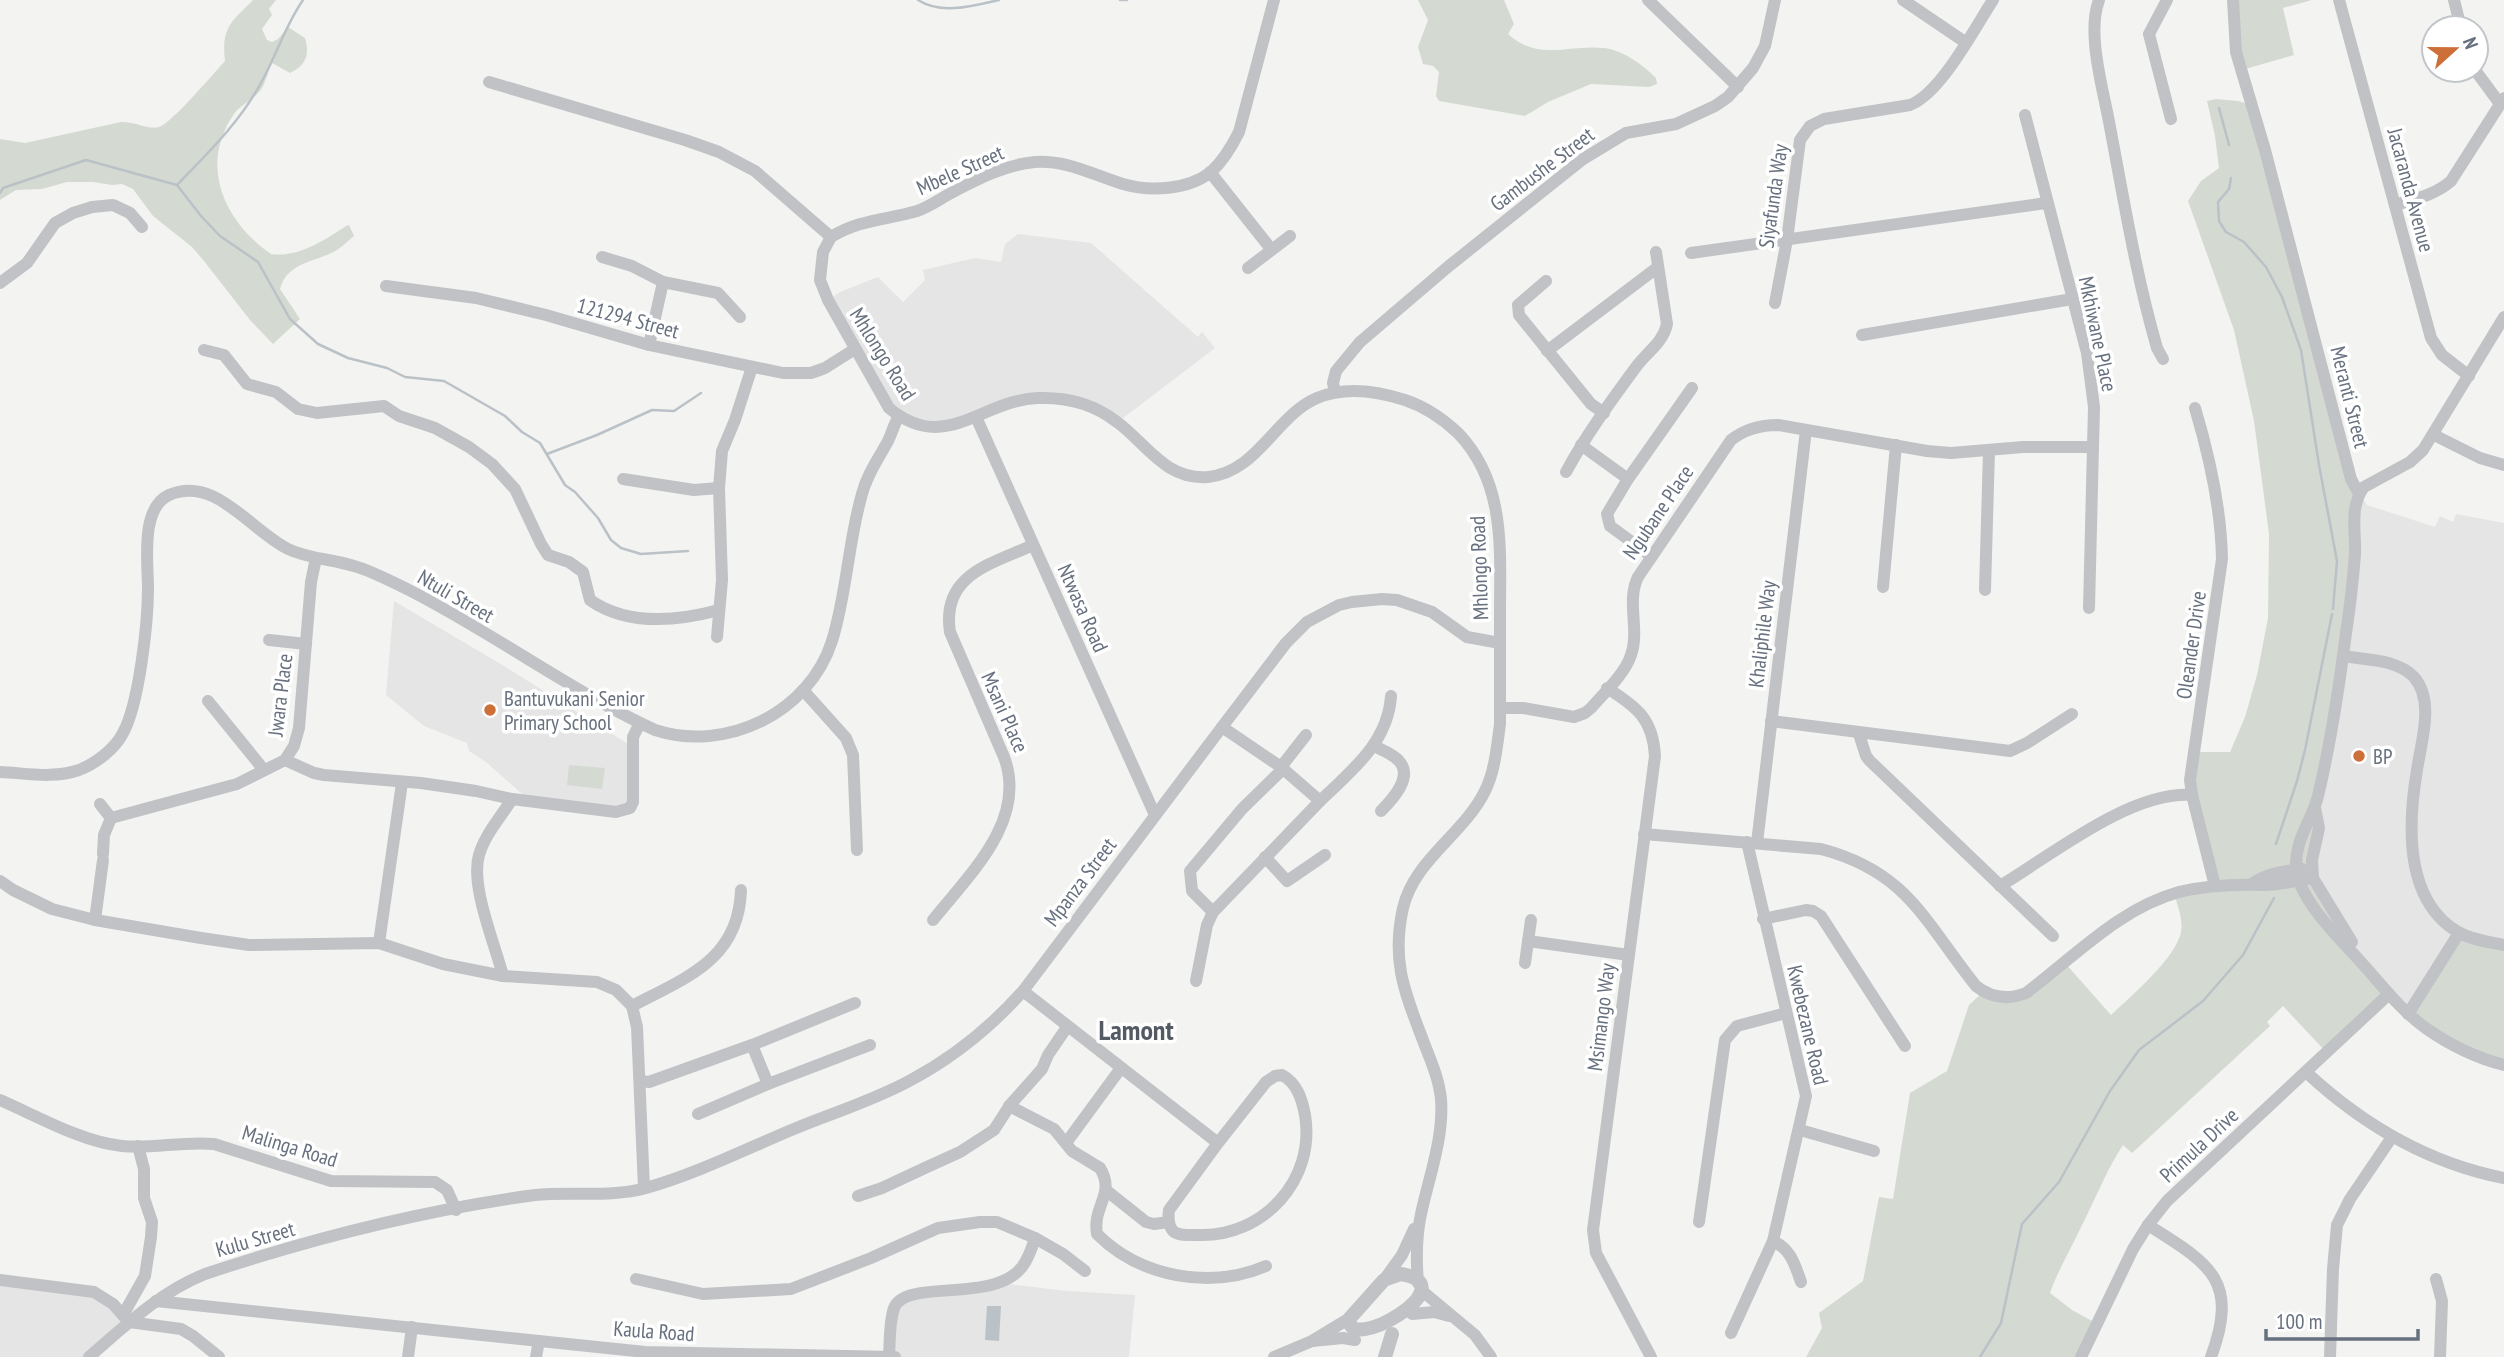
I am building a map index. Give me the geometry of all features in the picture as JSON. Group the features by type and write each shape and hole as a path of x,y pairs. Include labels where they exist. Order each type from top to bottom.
{"street":[{"path":"1271,249 1210,172 1228,151 1239,132 1274,0"},
{"path":"1648,0 1738,86"},
{"name":"Gambushe Street","path":"1335,392 1336,371 1366,336 1583,159 1626,133 1676,124 1696,116 1715,106 1738,86 1765,47 1775,0"},
{"path":"1903,0 1965,42"},
{"name":"Siyafunda Way","path":"1775,303 1787,240 1798,148 1803,133 1824,119 1919,102 1936,86 1993,0"},
{"path":"2099,0 2094,18 2100,72 2136,269 2157,348 2163,359"},
{"path":"2167,0 2149,34 2171,119"},
{"name":"Meranti Street","path":"2233,0 2236,52 2265,150 2351,480 2359,494 2355,504 2355,553 2343,656 2328,752 2315,808 2303,829 2297,874"},
{"name":"Jacaranda Avenue","path":"2340,0 2431,338 2442,355 2469,376"},
{"path":"489,82 719,152 755,171 831,237"},
{"path":"2395,205 2421,198 2451,181 2502,101 2487,84"},
{"name":"Mkhiwane Place","path":"2025,115 2087,353 2093,387 2089,608"},
{"name":"Mbele Street","path":"831,237 868,220 918,211 980,178 1014,166 1037,162 1072,165 1123,184 1158,188 1191,182 1210,172"},
{"path":"1691,253 2046,202"},
{"path":"0,282 27,263 55,223 73,213 92,207 113,205 130,213 142,226"},
{"path":"1248,268 1290,236"},
{"name":"Mhlongo Road","path":"831,237 823,252 820,268 820,280 828,300 889,408 919,426 938,428 957,425 1011,403 1034,398 1065,398 1085,403 1118,422 1161,464 1174,472 1191,477 1210,477 1229,472 1247,461 1306,403 1335,392 1354,391 1391,396 1434,412 1463,439 1479,459 1494,494 1499,518 1500,708 1497,749 1485,791 1415,880 1407,896 1400,929 1399,964 1402,984 1437,1078 1440,1097 1440,1128 1416,1246 1419,1286"},
{"path":"1566,472 1581,445 1638,364 1665,333 1667,324 1656,252"},
{"path":"601,257 632,266 663,282 718,293 740,317"},
{"path":"1547,351 1658,267"},
{"path":"1546,281 1521,300 1517,310 1524,323 1591,404 1604,413"},
{"path":"649,345 663,282"},
{"name":"121294 Street","path":"386,286 476,298 649,345 800,375 825,368 855,349"},
{"path":"1862,335 2072,299"},
{"path":"2359,494 2364,487 2410,462 2434,435 2504,318"},
{"path":"204,350 227,357 247,384 276,392 298,409 317,413 384,406 399,416 435,428 469,447 492,464 515,489 548,555 578,567 585,579 590,600 599,606 637,617 661,620 689,619 719,611"},
{"path":"717,637 722,580 719,488 722,451 752,367"},
{"path":"1651,556 1610,526 1607,519 1609,508 1692,388"},
{"name":"Oleander Drive","path":"2195,408 2213,475 2222,535 2222,559 2191,766 2192,795 2215,886"},
{"name":"Ntuli Street","path":"0,772 39,775 80,769 100,757 123,734 141,663 148,592 151,517 164,498 182,491 205,492 230,506 273,541 290,550 354,565 410,591 554,677 640,723 672,736 698,738 728,734 763,721 803,690 823,662 832,640 862,491 899,416"},
{"name":"Ntwasa Road","path":"976,417 1155,815"},
{"name":"Ngubane Place","path":"1500,708 1522,708 1574,717 1585,713 1607,688 1631,657 1634,642 1634,583 1731,440 1738,434 1763,425 1951,453 2023,447 2093,447"},
{"name":"Khaliphile Way","path":"1752,842 1771,721 1806,430"},
{"path":"2434,435 2480,458 2504,465"},
{"path":"1581,445 1628,479"},
{"path":"1883,587 1896,445"},
{"path":"1985,590 1989,451"},
{"path":"622,479 694,490 719,488"},
{"name":"Msani Place","path":"933,920 1000,830 1011,792 1007,763 950,632 950,606 959,586 966,578 990,564 1034,545"},
{"name":"Jwara Place","path":"111,818 237,785 285,760 294,747 299,728 311,582 316,558"},
{"name":"Mpanza Street","path":"644,1188 739,1153 909,1082 965,1047 1023,991 1297,631 1319,614 1339,605 1366,600 1397,600 1432,612 1467,637 1500,643"},
{"path":"269,640 306,644"},
{"path":"2343,656 2392,664 2405,669 2418,682 2423,692 2425,720 2411,813 2414,862 2434,910 2459,933 2480,941 2504,945"},
{"name":"Msimango Way","path":"1607,688 1632,703 1648,722 1655,756 1593,1243 1596,1254 1651,1357"},
{"path":"803,690 846,738 853,755 857,850"},
{"path":"1196,981 1207,925 1213,912 1374,746 1388,719 1391,696"},
{"path":"208,702 264,770"},
{"path":"1771,721 2010,751 2072,714"},
{"path":"285,760 324,775 476,791 512,799 616,812 630,808 633,802 633,737 640,723"},
{"path":"1222,727 1282,768 1320,801"},
{"path":"1858,734 1870,761 2053,936"},
{"path":"1213,912 1192,891 1190,871 1241,809 1282,768 1306,736"},
{"path":"1374,746 1399,760 1404,773 1398,791 1381,811"},
{"path":"379,943 402,783"},
{"path":"2000,886 2101,824 2144,802 2177,794 2192,795"},
{"path":"503,976 480,896 478,862 486,838 512,799"},
{"path":"95,920 104,835 111,818 100,804"},
{"name":"Meranti Street","path":"2312,872 2319,828 2315,808"},
{"path":"1644,834 1821,849 1845,856 1883,875 1909,897 1976,986 1983,992 1996,996 2008,997 2026,993 2091,942 2147,904 2179,892 2215,886 2253,883 2264,885 2312,872 2361,962"},
{"name":"Kwebezane Road","path":"1731,1333 1773,1241 1806,1104 1805,1087 1763,919 1752,842"},
{"path":"1265,857 1287,881 1325,855"},
{"path":"2297,874 2308,899 2388,995 2408,1014 2461,1049 2504,1065"},
{"path":"0,881 52,909 95,920 249,945 379,943 443,964 503,976 597,982 616,990 632,1006 637,1027 644,1188 598,1194 535,1195 456,1209"},
{"path":"632,1006 714,959 733,927 741,902 741,890"},
{"path":"1763,919 1806,910 1821,916 1905,1046"},
{"path":"1525,963 1531,920"},
{"path":"2408,1014 2459,933"},
{"path":"1528,941 1629,955"},
{"path":"1023,991 1218,1143"},
{"name":"Primula Drive","path":"2081,1357 2127,1261 2148,1225 2167,1201 2388,995"},
{"path":"640,1081 649,1082 752,1045 855,1003"},
{"path":"1699,1222 1725,1040 1737,1026 1786,1013"},
{"path":"858,1196 927,1167 987,1135 1037,1076 1067,1027"},
{"path":"752,1045 768,1084"},
{"path":"698,1114 870,1045"},
{"path":"1066,1143 1121,1068"},
{"path":"2306,1072 2351,1111 2392,1138 2442,1161 2504,1178"},
{"path":"1282,1075 1295,1085 1303,1105 1306,1139 1300,1165 1287,1194 1259,1219 1238,1230 1210,1236 1176,1234 1168,1222 1169,1210 1173,1204 1266,1082 1282,1075"},
{"name":"Malinga Road","path":"0,1100 90,1138 119,1146 214,1144 331,1181 435,1182 447,1190 456,1209"},
{"path":"1009,1106 1054,1129 1078,1156 1100,1168 1107,1191 1146,1222 1168,1222"},
{"path":"1800,1130 1874,1151"},
{"path":"2330,1357 2337,1225 2350,1199 2392,1138"},
{"path":"126,1318 145,1276 152,1237 152,1222 144,1198 144,1168 138,1146"},
{"path":"1107,1191 1097,1217 1097,1234 1137,1263 1192,1278 1234,1276 1266,1266"},
{"name":"Kulu Street","path":"89,1357 126,1318 186,1282 229,1266 353,1232 456,1209"},
{"name":"Mhlongo Road","path":"1384,1280 1407,1245 1420,1216"},
{"path":"636,1279 703,1294 791,1289 872,1258 938,1227 971,1222 997,1222 1035,1238 1085,1271"},
{"path":"2148,1225 2196,1256 2211,1272 2217,1284 2222,1304 2222,1320 2211,1357"},
{"path":"889,1357 891,1322 894,1307 900,1300 912,1294 978,1290 1000,1283 1022,1268 1035,1238"},
{"path":"1773,1241 1793,1259 1801,1282"},
{"path":"1274,1357 1312,1341 1350,1318 1384,1280 1401,1273 1408,1275 1475,1335 1491,1357"},
{"path":"2436,1279 2442,1301 2440,1357"},
{"path":"0,1280 94,1292 113,1304 126,1318 181,1329 219,1357"},
{"path":"1312,1341 1343,1338 1365,1346 1392,1333 1421,1301 1419,1286"},
{"name":"Kaula Road","path":"156,1301 668,1355 895,1357"},
{"path":"1412,1314 1434,1312 1455,1318"},
{"path":"1350,1318 1350,1332 1365,1346"},
{"path":"408,1357 412,1327"},
{"path":"1385,1357 1392,1333"},
{"path":"536,1357 539,1341"}],"shaded area":[{"path":"253,0 276,0 269,9 272,15 262,29 267,40 272,42 278,39 288,27 305,38 307,54 300,67 290,73 272,63 262,88 234,114 223,134 218,153 222,191 241,226 271,254 301,251 349,225 354,236 337,250 289,273 280,289 300,319 273,344 250,320 192,247 153,216 133,189 122,184 67,182 42,189 16,190 0,200 0,139 25,143 121,122 150,127 165,124 225,61 227,32 234,20"},
{"path":"1418,0 1504,0 1514,24 1508,34 1520,42 1543,50 1591,47 1611,49 1639,63 1656,78 1657,84 1649,87 1591,84 1548,102 1525,116 1439,101 1436,96 1439,72 1433,66 1423,64 1418,47 1428,20"},
{"path":"2233,0 2312,0 2283,8 2294,55 2242,70"},
{"path":"2216,99 2252,105 2354,486 2355,517 2312,868 2362,962 2388,995 2326,1052 2283,1006 2267,1022 2270,1026 2132,1153 2123,1145 2050,1293 2094,1322 2079,1357 1806,1357 1822,1328 1819,1313 1863,1281 1879,1197 1893,1199 1910,1093 1947,1071 1969,1005 1983,992 2007,998 2065,963 2111,1015 2162,965 2177,942 2181,922 2174,894 2215,886 2192,795 2196,752 2230,752 2245,717 2257,675 2268,618 2269,534 2254,421 2234,330 2188,201 2201,181 2219,168 2207,101"},
{"path":"1018,234 1091,243 1198,337 1202,332 1215,348 1118,422 1106,414 1034,398 957,425 899,416 828,300 840,292 878,277 903,302 925,280 923,270 975,258 1001,262 1005,244"},
{"path":"2359,494 2367,505 2435,527 2440,516 2453,522 2456,514 2504,523 2504,946 2409,1014 2369,972 2312,868"},
{"name":"Bantuvukani Senior Primary School","path":"394,601 633,747 630,808 530,801 486,762 469,751 467,743 424,726 386,695"},
{"path":"569,765 605,768 602,789 567,785"},
{"path":"2459,934 2504,946 2504,1064 2497,1063 2409,1014"},
{"path":"0,1281 85,1290 130,1322 89,1357 0,1357"},
{"path":"1000,1283 1135,1295 1129,1357 890,1357 900,1300"},
{"path":"987,1306 1001,1306 999,1341 985,1340"}],"waterway":[{"path":"0,193 3,188 86,160 177,185 223,136 254,96 303,0"},
{"path":"918,0 927,5 947,8 968,7 999,0"},
{"path":"1120,0 1127,0"},
{"path":"2219,108 2229,145"},
{"path":"2231,178 2229,189 2218,202 2219,221 2226,232 2244,242 2266,267 2282,297 2301,350 2337,561 2333,609"},
{"path":"177,185 220,236 258,262 290,319 318,344 348,358 387,368 405,377 444,381 505,416 522,432 540,443 565,485 575,492 598,518 611,540 621,548 641,554 688,551"},
{"path":"547,454 652,410 674,411 701,393"},
{"path":"2276,844 2305,750 2332,614"},
{"path":"1980,1357 2001,1323 2022,1224 2059,1182 2110,1091 2139,1050 2203,1001 2243,955 2274,898"}],"place":[{"name":"Bantuvukani Senior Primary School","path":"490,710"},
{"name":"BP","path":"2359,756"}],"district":[{"name":"Lamont","path":"1136,1029"}]}
